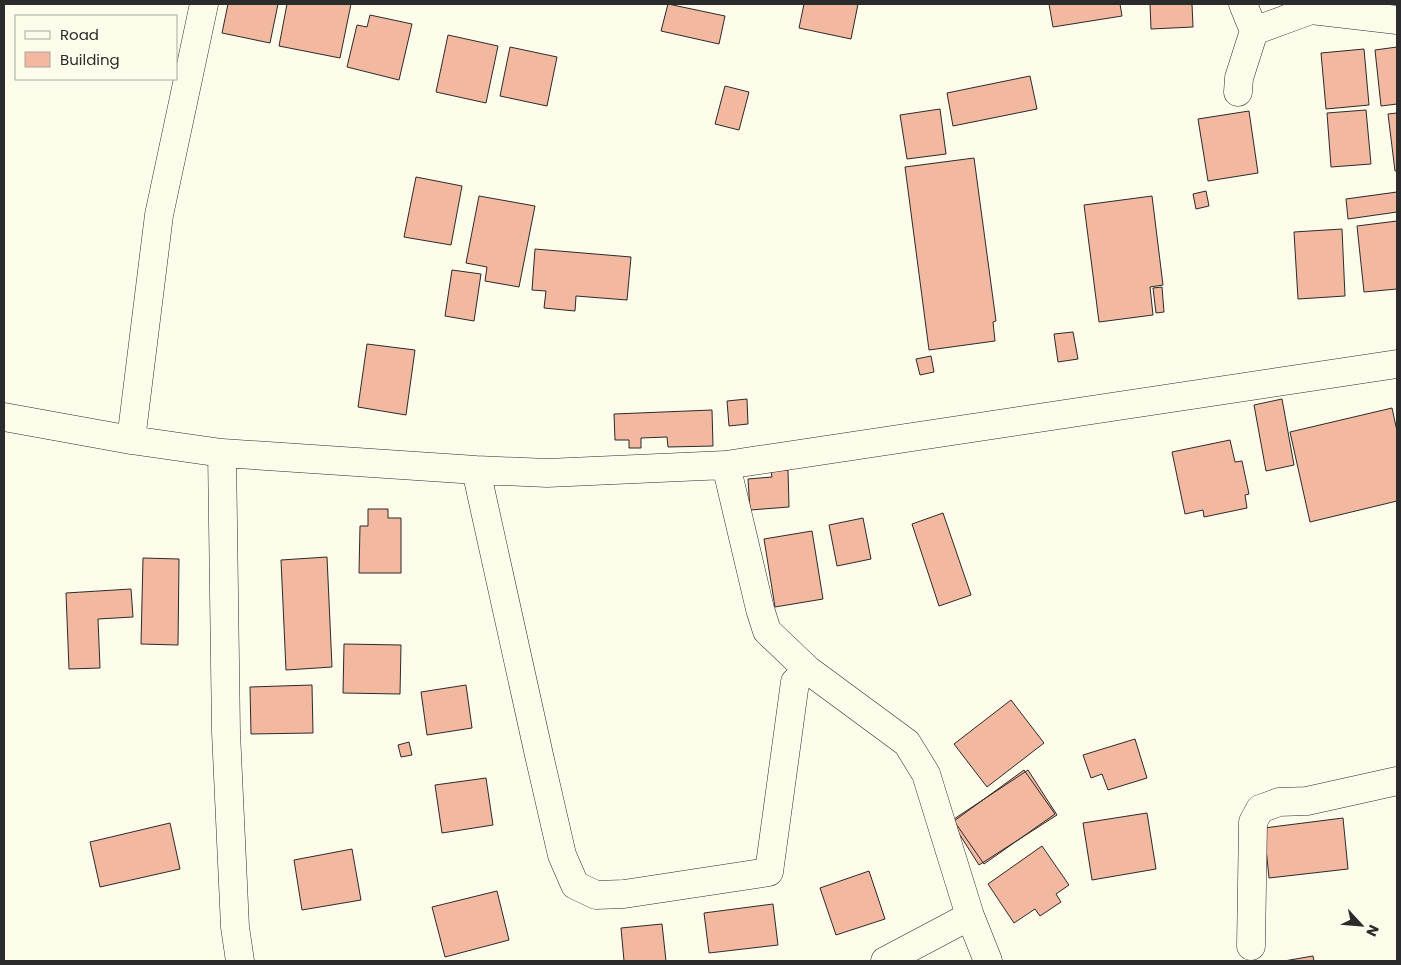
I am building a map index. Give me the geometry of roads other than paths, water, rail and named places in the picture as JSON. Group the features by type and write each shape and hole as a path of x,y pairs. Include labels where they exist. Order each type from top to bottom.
{"street":[{"path":"131,440 159,215 204,4"},
{"path":"1238,92 1239,78 1254,31 1243,4"},
{"path":"1254,31 1304,7 1394,14"},
{"path":"4,417 131,440 222,453 547,473 726,465 1397,364"},
{"path":"222,453 226,732 235,928 240,961"},
{"path":"726,465 760,609 767,631 808,670 907,743 926,774 970,916 988,961"},
{"path":"476,470 562,855 575,885 596,895 624,894 769,872 795,682 808,670"},
{"path":"1251,946 1253,822 1260,809 1279,802 1307,801 1397,781"},
{"path":"885,961 970,916"}]}
